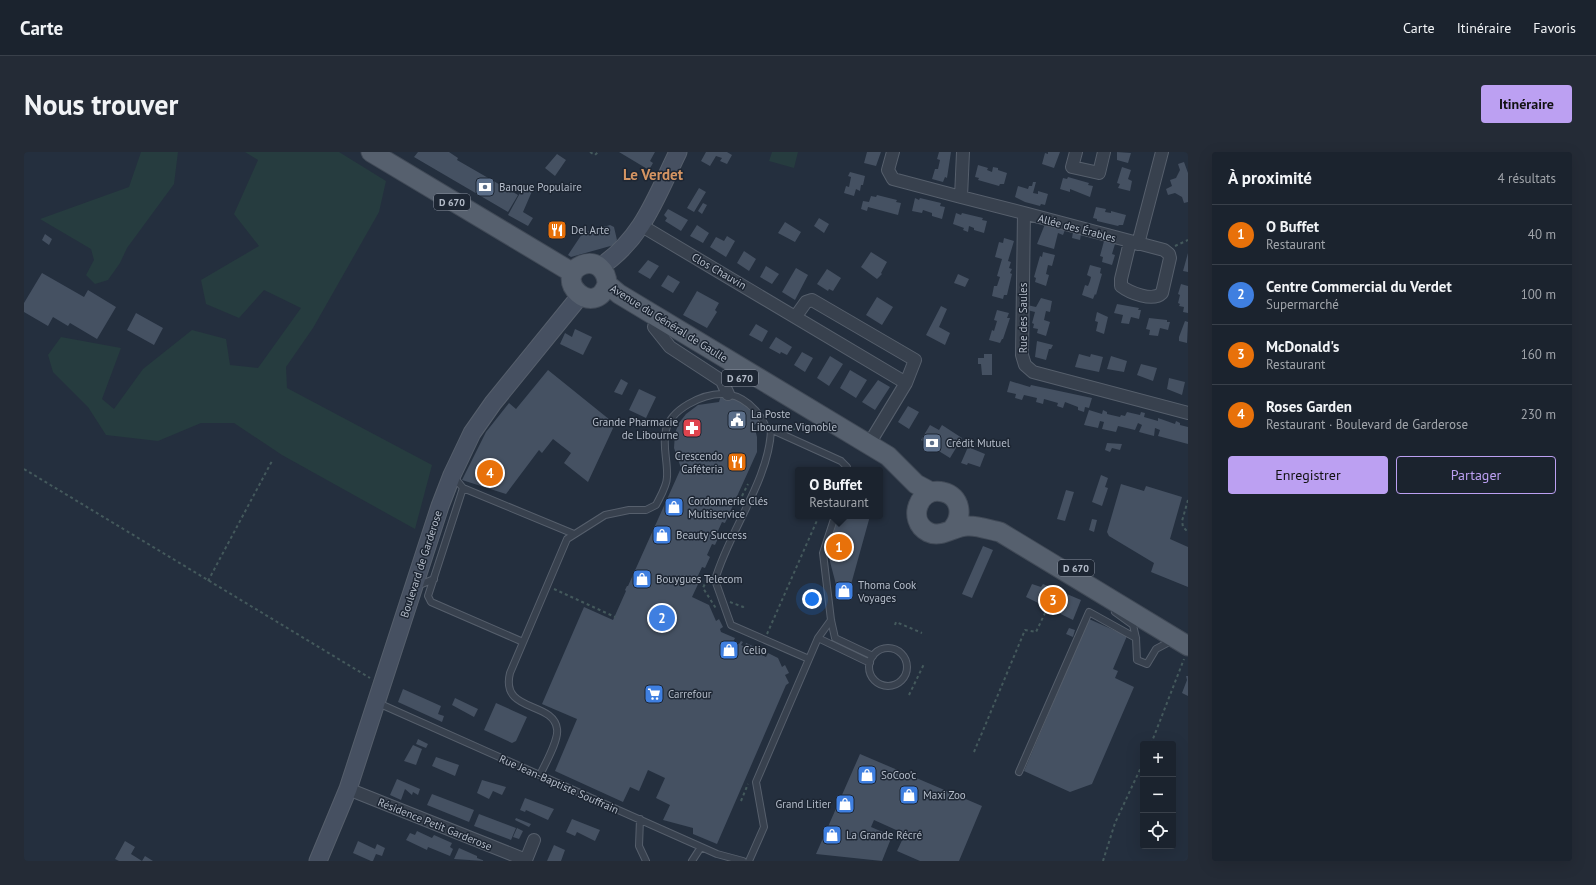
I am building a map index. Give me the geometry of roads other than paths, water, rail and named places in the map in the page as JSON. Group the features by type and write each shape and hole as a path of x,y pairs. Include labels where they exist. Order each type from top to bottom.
{"main road":[{"name":"D 670","path":"371,152 573,273"},
{"name":"Boulevard de Garderose","path":"318,861 348,789 452,475 465,446 480,421 596,285 642,226 678,152"},
{"name":"Avenue du Général de Gaulle","path":"924,499 916,484 888,456 619,294 596,285 576,293 572,283 573,273 576,269 590,263 596,285 654,327 892,470 902,479 914,501 924,499 944,492 954,498 960,510"},
{"name":"Avenue du Général de Gaulle","path":"924,499 916,511 919,523 928,532 941,534 953,528 968,526 1000,532 1184,644"},
{"name":"D 670","path":"960,510 1000,522 1184,644"},
{"path":"953,528 959,516 960,510"}],"street":[{"path":"893,152 888,170 893,179 1024,213"},
{"path":"961,197 963,152"},
{"path":"1076,152 1072,167 1099,173 1104,152"},
{"path":"1134,243 1162,152"},
{"name":"Allée des Érables","path":"1024,213 1164,250 1169,254 1170,258 1162,293 1159,296 1154,297 1128,291 1121,286 1121,279 1134,243"},
{"name":"Rue des Saules","path":"1024,213 1022,355 1025,365 1033,372 1188,413"},
{"name":"Clos Chauvin","path":"642,226 796,316 906,383"},
{"path":"796,316 806,302 812,300 915,360 906,383 869,444"},
{"path":"654,327 670,347 722,381 728,394"},
{"name":"Résidence Petit Garderose","path":"348,789 526,860 534,840"}],"lane":[{"path":"540,775 555,740 557,728 551,717 518,701 511,694 508,682 523,642 567,539 605,515 629,510 646,510 656,505 667,478 664,449 666,429 674,416 690,402 716,394 728,394 746,401 760,415 766,427 841,461 847,467"},
{"path":"771,430 770,447 763,467 715,580 731,625 809,659"},
{"path":"452,475 463,488 574,534"},
{"path":"463,488 428,596 431,602 523,642"},
{"path":"833,519 823,553 831,620 835,638 843,647 870,663"},
{"path":"414,588 434,579"},
{"path":"1097,592 1115,612 1133,625 1136,638 1137,660 1147,664 1156,649 1168,641 1184,644"},
{"path":"1019,772 1089,612 1136,638"},
{"path":"749,861 764,827 753,780 818,638 831,620"},
{"path":"818,638 873,656"},
{"path":"884,648 899,651 905,658 907,664 905,676 901,681 891,686 879,683 871,675 870,663 873,656 884,648"},
{"name":"Rue Jean-Baptiste Souffrain","path":"377,702 717,854 743,861"},
{"path":"640,820 639,846 646,861"},
{"path":"692,861 701,847"}],"place":[{"name":"Banque Populaire","path":"485,187"},
{"name":"Del Arte","path":"557,230"},
{"name":"La Poste Libourne Vignoble","path":"737,420"},
{"name":"Grande Pharmacie de Libourne","path":"692,428"},
{"name":"Crédit Mutuel","path":"932,443"},
{"name":"Crescendo Caféteria","path":"737,462"},
{"name":"Roses Garden","path":"490,473"},
{"name":"Cordonnerie Clés Multiservice","path":"674,507"},
{"name":"Beauty Success","path":"662,535"},
{"name":"O Buffet","path":"839,547"},
{"name":"Bouygues Telecom","path":"642,579"},
{"name":"Thoma Cook Voyages","path":"844,591"},
{"name":"McDonald's","path":"1053,600"},
{"name":"Centre Commercial du Verdet","path":"662,618"},
{"name":"Celio","path":"729,650"},
{"name":"Carrefour","path":"654,694"},
{"name":"SoCoo'c","path":"867,775"},
{"name":"Maxi Zoo","path":"909,795"},
{"name":"Grand Litier","path":"845,804"},
{"name":"La Grande Récré","path":"832,835"}],"district":[{"name":"Le Verdet","path":"653,175"}]}
